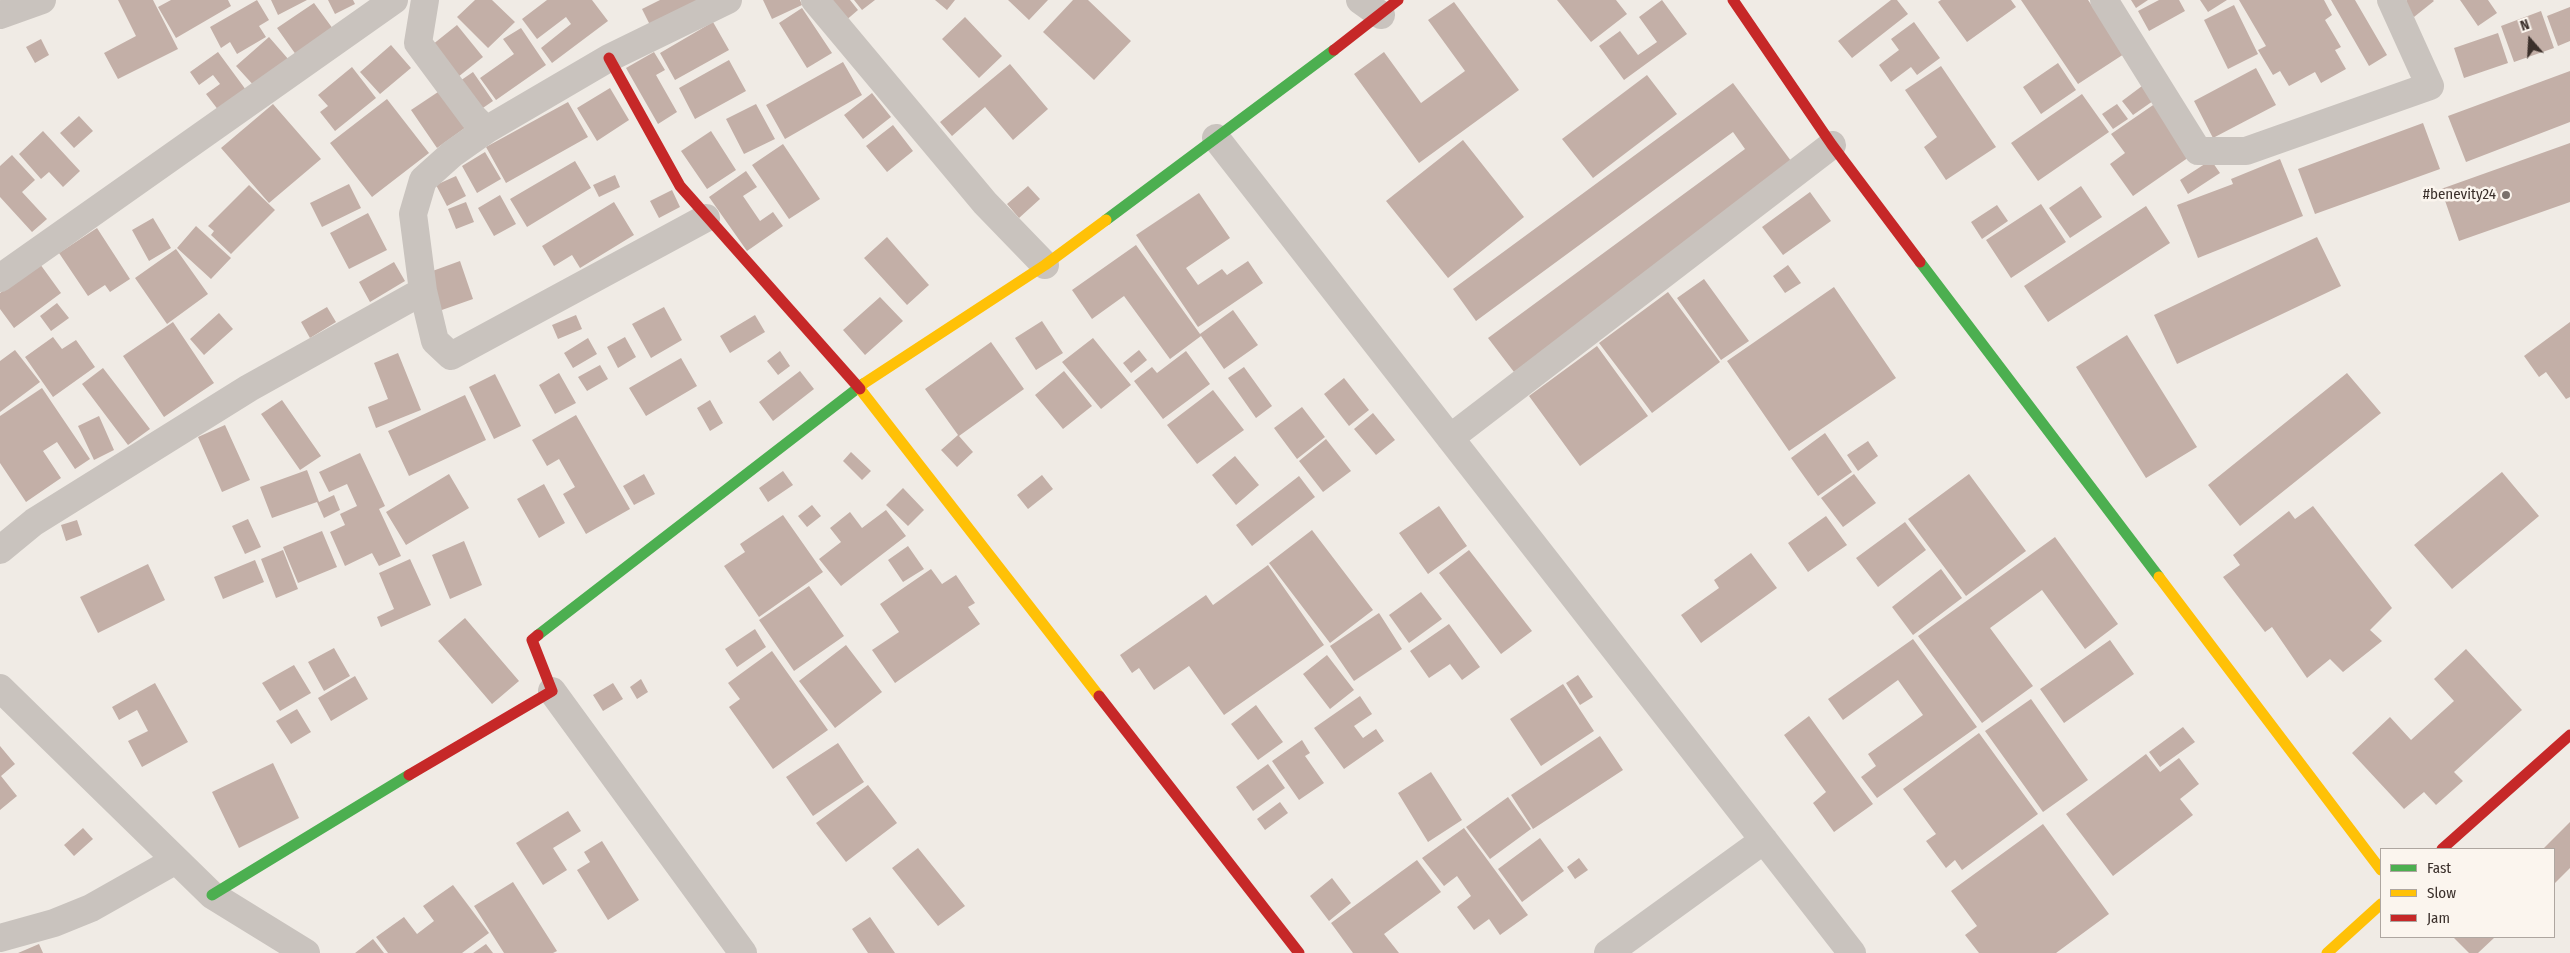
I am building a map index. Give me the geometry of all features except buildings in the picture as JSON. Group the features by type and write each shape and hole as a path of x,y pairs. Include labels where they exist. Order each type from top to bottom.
{"street":[{"path":"0,15 42,0"},
{"path":"0,278 394,0"},
{"path":"425,0 418,43 473,117 486,130"},
{"path":"706,218 451,356 435,341 423,291 413,214 423,180 452,154 486,130 609,58 728,0"},
{"path":"815,0 985,204 1045,265"},
{"path":"1733,0 1832,145 2380,869"},
{"path":"2104,0 2198,151 2246,152 2430,86 2391,0"},
{"path":"743,953 552,691 532,640 859,387 1045,265 1216,138 1380,5"},
{"path":"609,58 680,186 706,218 859,387 1299,953"},
{"path":"1216,138 1852,953"},
{"path":"1450,438 1832,145"},
{"path":"0,550 34,522 249,388 423,291"},
{"path":"0,688 212,895 306,953"},
{"path":"212,895 393,784 552,691"},
{"path":"2443,848 2570,735"},
{"path":"1608,953 1764,840"},
{"path":"0,938 54,923 92,908 176,860"},
{"path":"2327,953 2380,905"}],"traffic: fast":[{"path":"1106,220 1334,50"},
{"path":"1920,262 2159,577"},
{"path":"538,635 863,384"},
{"path":"212,895 409,775"}],"traffic: slow":[{"path":"863,384 1045,265 1106,220"},
{"path":"860,389 1099,696"},
{"path":"2159,577 2380,869"},
{"path":"2327,953 2380,905"}],"traffic: jam":[{"path":"1334,50 1398,0"},
{"path":"1733,0 1832,145 1920,262"},
{"path":"609,58 680,186 860,389"},
{"path":"409,775 552,691 532,640 538,635"},
{"path":"1099,696 1299,953"},
{"path":"2443,848 2570,735"}],"place":[{"name":"#benevity24","path":"2506,195"}]}
